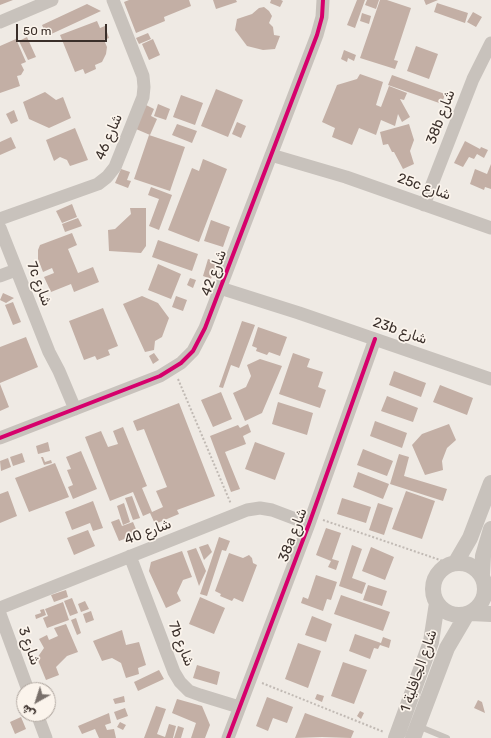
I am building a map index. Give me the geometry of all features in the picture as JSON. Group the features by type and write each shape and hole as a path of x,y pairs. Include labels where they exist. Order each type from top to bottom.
{"street":[{"path":"0,22 52,0"},
{"name":"شارع 46","path":"0,219 98,184 107,177 115,167 143,97 144,87 143,76 113,0"},
{"name":"شارع 42","path":"0,438 160,376 174,368 187,357 198,343 222,284 320,26 323,0"},
{"name":"38b شارع","path":"424,205 473,79 491,42"},
{"name":"25c شارع","path":"273,150 491,228"},
{"name":"7c شارع","path":"0,228 48,352 59,371 71,411"},
{"path":"0,276 16,270"},
{"name":"23b شارع","path":"222,284 273,300 298,313 491,379"},
{"name":"38a شارع","path":"228,738 311,520 375,339"},
{"path":"491,483 470,538 453,563 438,573 434,580 433,588 437,603 450,613 491,614"},
{"name":"شارع 40","path":"0,608 247,510 260,508 311,520"},
{"path":"469,613 481,604 484,598 486,584 483,556 491,529"},
{"name":"7b شارع","path":"130,556 174,672 180,682 189,690 200,695 239,707"},
{"path":"453,563 471,565 485,579"},
{"name":"شارع الجافلية 1","path":"396,737 431,642 437,603"},
{"name":"شارع الجافلية 1","path":"415,732 447,648 469,613"},
{"name":"شارع 3","path":"0,614 25,682"},
{"path":"40,722 46,738"}],"lane":[{"path":"415,732 447,738"}],"path":[{"path":"174,368 235,514"},
{"path":"311,520 453,563"},
{"path":"250,678 396,737"}],"building":[{"path":"0,0 13,0 0,5"},
{"path":"129,0 189,0 191,6 164,17 165,21 136,33 124,2"},
{"path":"213,0 236,0 237,2 216,9"},
{"path":"271,0 283,1 280,7 270,3"},
{"path":"357,0 365,0 355,28 347,25"},
{"path":"367,0 379,0 376,9 365,5"},
{"path":"380,0 387,0 411,8 394,60 398,61 395,69 360,58"},
{"path":"424,0 438,0 426,5"},
{"path":"437,3 468,13 465,23 434,12"},
{"path":"87,4 101,11 47,36 42,25"},
{"path":"264,7 272,16 269,23 273,27 274,35 280,36 275,49 263,50 247,46 235,30 237,19 252,14 259,8"},
{"path":"473,12 482,17 476,27 467,22"},
{"path":"362,13 371,16 369,24 360,21"},
{"path":"97,21 100,28 105,26 109,38 104,40 107,47 106,54 102,62 95,65 96,69 85,74 83,69 75,72 60,35"},
{"path":"148,33 151,39 139,44 136,38"},
{"path":"27,37 36,57 28,60 19,41"},
{"path":"16,39 26,62 21,64 24,70 21,75 17,76 20,86 0,93 0,46"},
{"path":"153,39 160,55 149,60 142,44"},
{"path":"416,46 438,54 429,79 407,71"},
{"path":"344,50 356,55 354,61 348,58 347,62 341,59"},
{"path":"360,74 383,82 376,105 381,107 389,86 407,93 404,100 400,99 410,117 402,122 398,114 395,126 381,120 376,135 359,128 352,145 332,137 335,128 322,122 337,85 357,79"},
{"path":"392,75 445,94 442,104 388,85"},
{"path":"216,89 243,100 228,137 201,126"},
{"path":"45,92 56,100 63,97 71,118 49,128 29,119 23,102"},
{"path":"181,95 203,103 195,125 173,117"},
{"path":"158,104 170,109 166,120 154,116"},
{"path":"146,105 154,109 151,116 157,119 150,135 136,129"},
{"path":"14,110 18,121 11,124 6,114"},
{"path":"237,122 246,126 241,138 232,134"},
{"path":"177,124 197,131 192,143 172,135"},
{"path":"409,124 414,140 410,151 414,164 403,169 388,144 383,145 380,132"},
{"path":"75,128 88,160 70,166 67,160 60,157 54,161 46,140"},
{"path":"149,135 185,147 170,191 134,179"},
{"path":"11,137 16,148 0,155 0,142"},
{"path":"465,141 480,149 481,147 488,150 484,158 477,154 474,159 469,157 463,167 454,163"},
{"path":"203,159 227,169 199,242 168,230 192,168 199,171"},
{"path":"491,164 491,189 485,187 484,190 470,184 475,169 487,174"},
{"path":"121,169 130,172 127,180 131,181 128,188 115,183"},
{"path":"151,187 172,195 159,230 149,226 159,199 148,195"},
{"path":"72,204 77,217 62,223 56,211"},
{"path":"130,208 146,208 146,246 141,253 109,251 108,230 115,229 131,214"},
{"path":"78,218 82,226 65,232 62,224"},
{"path":"211,220 230,227 223,247 204,241"},
{"path":"72,233 77,245 68,249 78,273 93,267 99,282 74,292 71,284 51,292 44,277 54,273 52,268 43,272 38,259 38,250 40,245"},
{"path":"158,240 198,254 192,271 152,257"},
{"path":"208,259 217,262 211,279 203,276"},
{"path":"158,264 181,274 171,299 148,290"},
{"path":"190,278 196,280 193,288 187,285"},
{"path":"3,293 14,298 6,303 0,300"},
{"path":"142,296 158,303 169,318 162,337 155,341 154,350 145,352 123,304"},
{"path":"176,296 187,300 183,311 172,307"},
{"path":"13,302 21,322 13,325 5,305"},
{"path":"103,308 118,346 108,350 110,355 97,360 95,356 84,360 69,321"},
{"path":"242,321 255,325 239,368 231,365 223,388 219,387"},
{"path":"258,327 287,337 280,356 269,352 267,355 256,351 257,348 252,346"},
{"path":"26,337 38,367 0,383 0,347"},
{"path":"154,353 159,360 153,364 149,356"},
{"path":"293,353 310,359 307,367 323,372 318,387 326,390 320,408 279,394"},
{"path":"260,359 282,366 262,413 245,421 233,393 246,387 251,376 247,365"},
{"path":"394,371 426,383 421,397 389,385"},
{"path":"0,384 9,407 0,411"},
{"path":"440,385 473,398 467,415 433,402"},
{"path":"221,392 232,419 213,427 201,400"},
{"path":"387,396 418,408 413,422 381,411"},
{"path":"278,402 313,413 307,435 272,424"},
{"path":"179,403 215,496 177,510 179,514 155,524 150,513 143,516 133,492 110,501 85,437 101,431 108,447 118,444 113,431 123,427 147,486 142,488 152,512 163,507 156,491 167,487 144,429 137,431 133,421"},
{"path":"375,421 407,433 402,448 370,436"},
{"path":"248,424 251,432 243,436 246,444 225,452 240,489 231,492 210,436 238,425 240,428"},
{"path":"449,424 456,440 447,448 442,461 443,470 425,475 412,445 422,434"},
{"path":"48,442 50,451 38,454 36,446"},
{"path":"255,442 285,453 275,480 245,469"},
{"path":"363,449 393,461 387,476 357,465"},
{"path":"81,451 97,489 73,499 68,487 73,485 67,470 71,469 66,457"},
{"path":"22,453 25,462 13,466 10,457"},
{"path":"399,454 409,457 404,476 447,489 443,501 390,484"},
{"path":"41,457 43,457 45,462 51,460 52,463 44,465"},
{"path":"8,458 11,467 1,471 0,461"},
{"path":"55,463 69,497 29,512 15,478"},
{"path":"358,472 389,484 383,499 353,487"},
{"path":"8,491 17,516 0,523 0,494"},
{"path":"406,491 435,501 422,539 392,529"},
{"path":"132,496 140,518 133,520 125,498"},
{"path":"342,498 371,507 366,523 337,514"},
{"path":"93,501 103,528 93,531 90,523 72,530 65,512"},
{"path":"124,503 130,522 123,525 117,506"},
{"path":"378,503 393,508 384,535 369,530"},
{"path":"119,519 122,526 133,522 138,534 119,541 111,522"},
{"path":"326,528 341,533 332,559 339,561 336,570 328,567 331,561 316,555"},
{"path":"88,530 95,546 74,555 67,538"},
{"path":"219,537 230,541 226,551 222,550 207,596 200,594"},
{"path":"208,544 212,552 204,560 199,547"},
{"path":"352,545 362,549 352,578 366,583 362,594 339,586"},
{"path":"371,547 394,557 385,580 362,571"},
{"path":"196,548 206,571 199,586 187,551"},
{"path":"182,551 192,577 183,580 177,593 181,601 166,608 149,571 151,562"},
{"path":"229,553 243,558 249,555 252,558 253,563 257,565 243,602 234,598 232,601 220,596 221,594 215,591"},
{"path":"316,575 337,582 331,600 327,599 323,611 301,603 303,597 308,599"},
{"path":"368,585 387,591 382,606 363,600"},
{"path":"66,590 68,597 54,602 51,595"},
{"path":"341,595 390,612 383,631 334,614"},
{"path":"200,597 225,608 214,634 189,624"},
{"path":"72,598 78,613 70,616 64,601"},
{"path":"85,601 89,609 81,612 78,604"},
{"path":"63,602 69,620 47,628 43,618 48,616 45,609"},
{"path":"44,609 46,615 36,619 35,615 41,613 40,610"},
{"path":"91,611 94,620 86,623 83,614"},
{"path":"312,616 332,624 326,642 305,635"},
{"path":"76,618 81,633 77,635 71,620"},
{"path":"66,624 78,652 67,656 56,667 59,675 46,680 37,658 44,648 39,639 47,635 49,640 58,636 54,628"},
{"path":"122,630 126,645 139,642 146,665 138,668 139,674 126,678 121,663 112,658 102,661 93,641"},
{"path":"355,634 381,643 383,637 391,640 389,648 380,645 378,649 374,648 370,659 349,651"},
{"path":"298,643 321,651 308,688 285,679"},
{"path":"343,662 367,670 354,704 331,696"},
{"path":"197,665 220,672 217,685 193,678"},
{"path":"159,670 164,679 138,691 134,682"},
{"path":"317,694 324,696 322,702 315,699"},
{"path":"124,696 125,702 115,704 113,699"},
{"path":"267,697 293,707 287,723 273,718 268,731 256,726"},
{"path":"177,699 202,706 210,725 205,738 191,738 196,723 172,713"},
{"path":"478,700 482,702 485,713 474,708"},
{"path":"156,706 166,709 157,734 165,737 169,724 176,726 173,738 144,738"},
{"path":"125,708 128,716 117,720 114,712"},
{"path":"360,711 364,713 361,719 357,716"},
{"path":"109,713 111,723 105,725 107,730 114,729 116,738 99,738 95,729 82,734 78,726"},
{"path":"305,713 354,731 351,738 295,738"},
{"path":"16,719 16,722 23,722 26,729 15,734 10,722"},
{"path":"120,722 126,725 123,730 117,727"},
{"path":"178,726 184,728 181,738 174,738"}],"cycle path":[{"path":"0,438 160,376 181,363 193,351 205,328 317,35 322,17 323,0"},
{"path":"228,738 309,524 375,339"}]}
